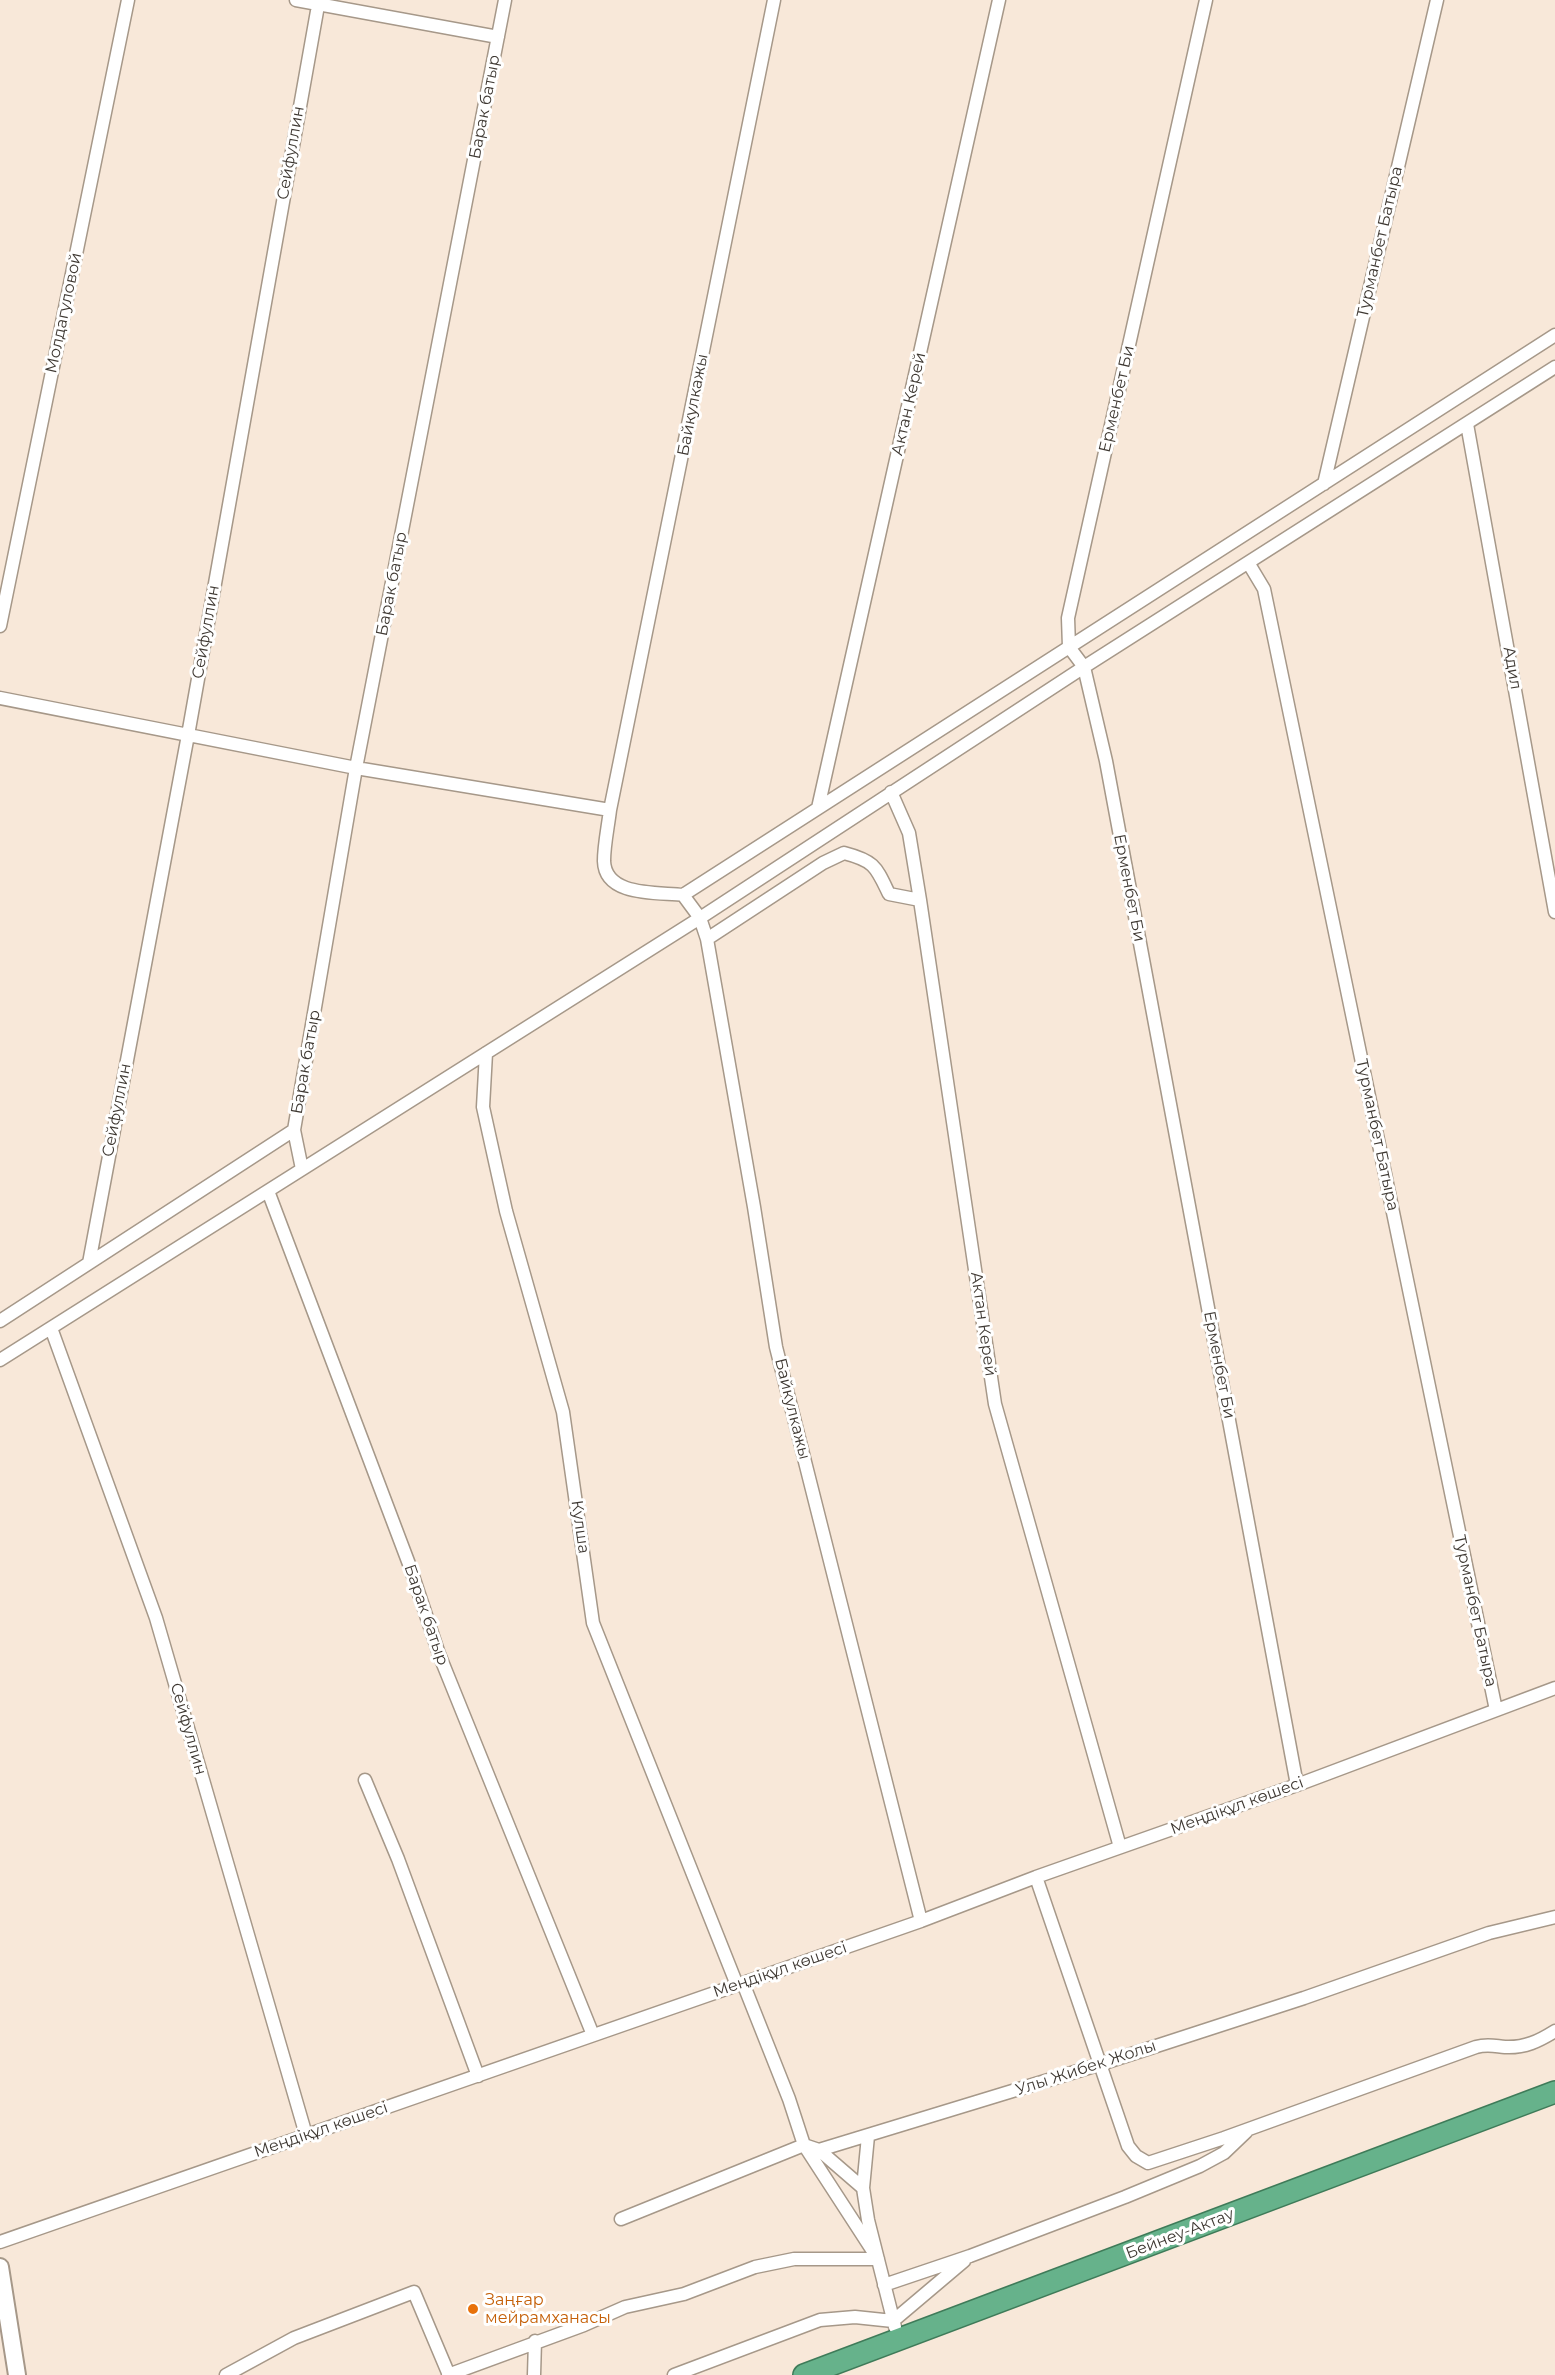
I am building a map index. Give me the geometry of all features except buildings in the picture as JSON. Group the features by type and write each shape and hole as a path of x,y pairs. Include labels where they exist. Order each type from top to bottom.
{"highway":[{"name":"Бейнеу-Актау","path":"804,2375 895,2330 1555,2092"}],"street":[{"name":"Молдагуловой","path":"0,626 128,0"},
{"path":"296,0 318,2 498,37"},
{"name":"Барак батыр","path":"302,1169 294,1130 356,768 506,0"},
{"name":"Байкулкажы","path":"774,0 610,810 604,864 609,877 617,885 627,889 683,895 700,918 707,939 776,1347 921,1921"},
{"name":"Актан Керей","path":"818,808 999,0"},
{"name":"Ерменбет Би","path":"1206,0 1068,618 1069,647 1084,667 1110,785 1297,1785"},
{"name":"Турманбет Батыра","path":"1324,484 1437,0"},
{"name":"Сейфуллин","path":"88,1263 188,735 318,2"},
{"path":"683,895 1555,335"},
{"path":"0,1360 700,918 1084,667 1555,367"},
{"name":"Адил","path":"1467,424 1555,912"},
{"name":"Турманбет Батыра","path":"1249,564 1264,589 1496,1710"},
{"path":"0,698 356,768 610,810"},
{"name":"Актан Керей","path":"891,792 909,833 995,1404 1120,1847"},
{"path":"707,939 824,863 844,853 861,857 878,870 889,894 920,900"},
{"name":"Кулша","path":"486,1053 483,1107 506,1211 562,1412 594,1623 789,2100 804,2145 878,2259"},
{"path":"0,1321 294,1130"},
{"name":"Барак батыр","path":"268,1191 409,1564 439,1654 593,2035"},
{"name":"Сейфуллин","path":"51,1328 156,1618 306,2135"},
{"name":"Меңдіқұл көшесі","path":"0,2242 921,1921 1036,1877 1297,1785 1555,1688"},
{"path":"365,1780 398,1859 478,2076"},
{"path":"1036,1877 1128,2146 1148,2163 1476,2047 1486,2044 1519,2047 1538,2042 1555,2031"},
{"name":"Улы Жибек Жолы","path":"819,2150 1101,2064 1304,1998 1489,1933 1555,1917"},
{"path":"884,2285 970,2256 1125,2198 1200,2166 1224,2153 1249,2129"},
{"path":"868,2136 863,2188 895,2330"},
{"path":"621,2219 804,2145 819,2150 863,2188"},
{"path":"895,2330 970,2256"},
{"path":"226,2375 294,2338 414,2292 448,2375 584,2325 625,2307 684,2294 755,2267 794,2259 878,2259"},
{"path":"0,2267 5,2337 16,2375"},
{"path":"674,2375 820,2320 855,2317 895,2330"},
{"path":"534,2375 535,2342"}],"place":[{"name":"Заңғар мейрамханасы","path":"473,2309"}]}
